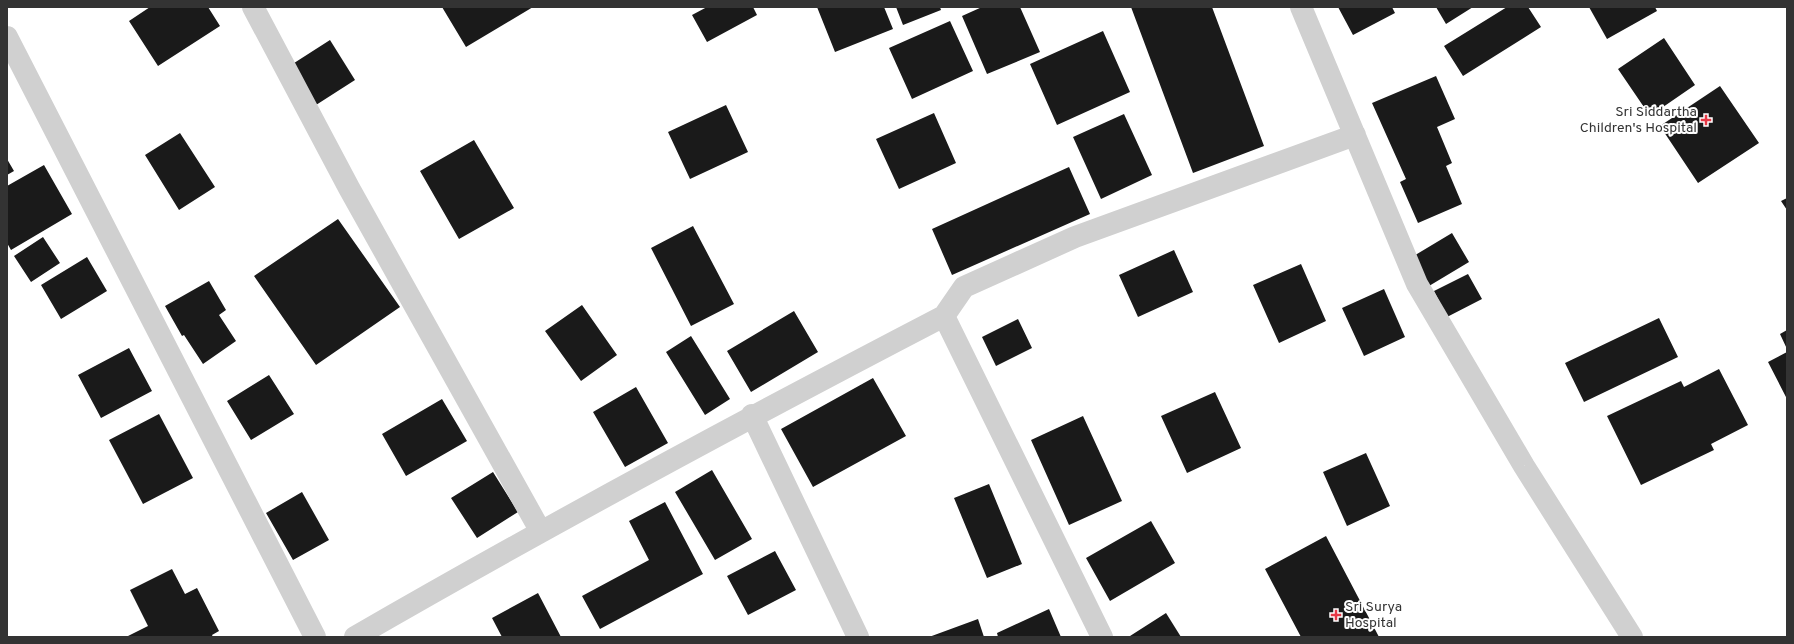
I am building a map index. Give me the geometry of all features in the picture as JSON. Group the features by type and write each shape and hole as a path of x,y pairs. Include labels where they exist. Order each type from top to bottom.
{"street":[{"path":"253,7 348,188 541,532"},
{"path":"1301,7 1417,284 1524,466 1632,637"},
{"path":"7,37 314,637"},
{"path":"356,637 752,415 944,316 964,287 1075,237 1355,135"},
{"path":"944,316 1102,637"},
{"path":"752,415 858,637"}],"building":[{"path":"150,7 208,7 220,26 158,66 129,21"},
{"path":"442,7 533,7 466,47"},
{"path":"707,7 753,7 757,15 707,42 692,15"},
{"path":"817,7 884,7 893,29 835,52"},
{"path":"896,7 940,7 941,10 903,25"},
{"path":"982,7 1020,7 1040,52 987,74 962,16"},
{"path":"1131,7 1212,7 1264,146 1193,173"},
{"path":"1338,7 1392,7 1395,13 1353,35"},
{"path":"1436,7 1473,7 1446,24"},
{"path":"1507,7 1528,7 1541,27 1463,76 1444,46"},
{"path":"1589,7 1655,7 1657,11 1607,39"},
{"path":"950,21 973,71 912,99 889,48"},
{"path":"1103,31 1130,92 1057,125 1030,64"},
{"path":"1664,38 1695,85 1650,116 1618,69"},
{"path":"330,40 355,80 316,105 291,65"},
{"path":"1436,76 1455,119 1437,127 1452,163 1446,166 1462,204 1418,223 1400,182 1406,179 1372,103"},
{"path":"1720,86 1759,143 1698,183 1660,126"},
{"path":"726,105 748,152 690,179 668,132"},
{"path":"934,113 956,163 899,189 876,139"},
{"path":"1124,114 1152,175 1101,199 1073,137"},
{"path":"180,133 215,187 179,210 145,155"},
{"path":"474,140 514,208 459,239 420,171"},
{"path":"7,159 14,171 7,175"},
{"path":"44,165 72,214 11,250 7,243 7,186"},
{"path":"1069,167 1090,214 952,275 932,229"},
{"path":"1787,198 1787,210 1781,201"},
{"path":"338,219 400,307 316,365 254,276"},
{"path":"693,226 734,304 691,326 651,248"},
{"path":"1452,233 1469,262 1429,286 1412,257"},
{"path":"43,237 60,263 31,282 14,256"},
{"path":"1174,250 1193,292 1138,317 1119,275"},
{"path":"87,257 107,291 61,319 41,285"},
{"path":"1301,264 1326,321 1279,343 1253,285"},
{"path":"1468,274 1482,299 1447,317 1434,291"},
{"path":"209,281 226,310 219,315 236,341 203,364 184,335 182,336 165,306"},
{"path":"1384,289 1405,337 1364,356 1342,308"},
{"path":"582,305 617,355 581,381 545,331"},
{"path":"794,311 818,352 751,392 727,351"},
{"path":"1659,318 1678,357 1584,402 1565,363"},
{"path":"1018,319 1032,348 996,366 982,337"},
{"path":"1787,330 1787,349 1780,334"},
{"path":"691,336 730,399 705,415 666,352"},
{"path":"129,348 152,391 101,418 78,375"},
{"path":"1787,352 1787,399 1768,362"},
{"path":"1719,369 1748,425 1711,444 1714,450 1641,485 1607,416 1681,381 1684,387"},
{"path":"269,375 294,414 251,440 227,401"},
{"path":"873,378 906,436 813,487 781,429"},
{"path":"636,387 668,443 625,467 593,412"},
{"path":"1215,392 1241,448 1187,473 1161,416"},
{"path":"442,399 467,441 406,476 382,434"},
{"path":"159,414 193,478 143,504 109,440"},
{"path":"1083,416 1122,501 1069,525 1031,440"},
{"path":"1366,453 1390,506 1347,526 1323,472"},
{"path":"712,470 752,539 715,560 675,492"},
{"path":"493,472 518,512 477,538 451,498"},
{"path":"989,484 1022,564 987,578 954,498"},
{"path":"302,492 329,540 293,560 266,513"},
{"path":"665,502 703,574 600,629 582,596 649,560 629,521"},
{"path":"1151,521 1175,563 1110,601 1086,558"},
{"path":"1326,536 1379,637 1301,637 1265,569"},
{"path":"775,551 796,590 748,615 727,576"},
{"path":"172,569 185,594 197,588 219,631 212,635 213,637 126,637 148,626 130,590"},
{"path":"538,593 561,637 502,637 492,618"},
{"path":"1049,609 1061,637 998,637 997,633"},
{"path":"1166,613 1181,637 1130,636"},
{"path":"978,619 984,637 929,637"}],"place":[{"name":"Sri Siddartha Children's Hospital","path":"1706,120"},
{"name":"Sri Surya Hospital","path":"1336,615"}]}
